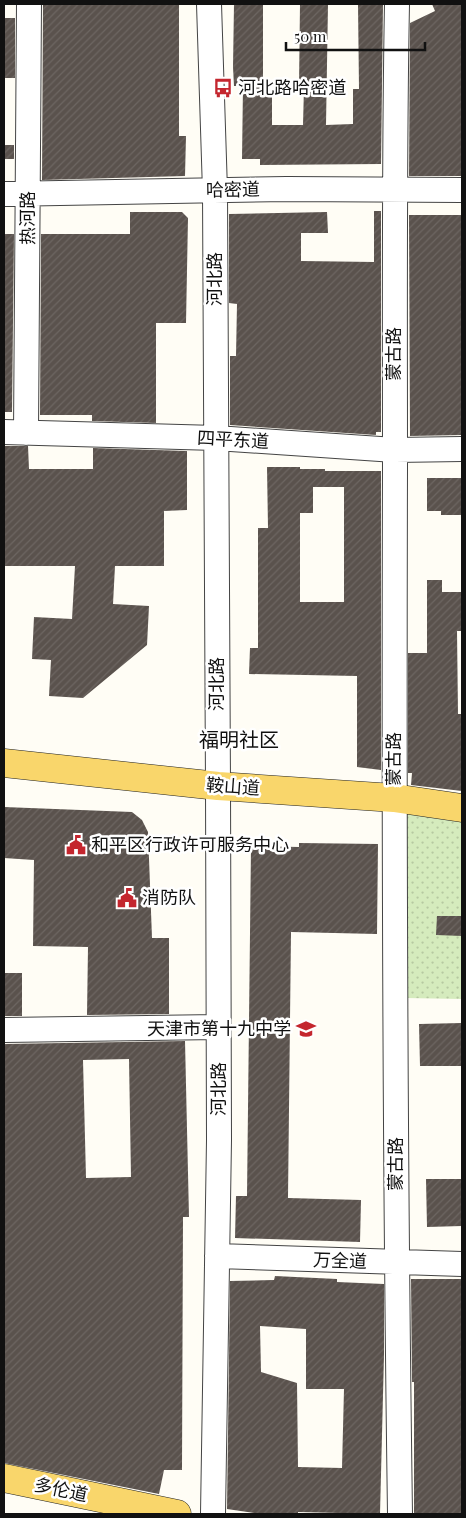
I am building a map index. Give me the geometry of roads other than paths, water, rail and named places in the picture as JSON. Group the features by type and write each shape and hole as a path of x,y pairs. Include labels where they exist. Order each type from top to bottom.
{"main road":[{"name":"鞍山道","path":"4,763 218,786 394,798 462,808"},
{"name":"多伦道","path":"4,1478 177,1514"}],"street":[{"name":"热河路","path":"15,432 28,194 29,4"},
{"name":"河北路","path":"209,4 215,190 218,786 217,1256 213,1514"},
{"name":"蒙古路","path":"397,4 393,190 395,450 394,798 396,1263 400,1514"},
{"name":"哈密道","path":"4,194 215,190 462,190"},
{"name":"四平东道","path":"15,432 216,438 395,450 462,449"},
{"path":"4,1030 218,1027"},
{"name":"万全道","path":"217,1256 462,1264"}],"place":[{"name":"河北路哈密道","path":"223,88"},
{"name":"和平区行政许可服务中心","path":"76,845"},
{"name":"消防队","path":"127,898"},
{"name":"天津市第十九中学","path":"306,1029"}],"district":[{"name":"福明社区","path":"239,740"}]}
